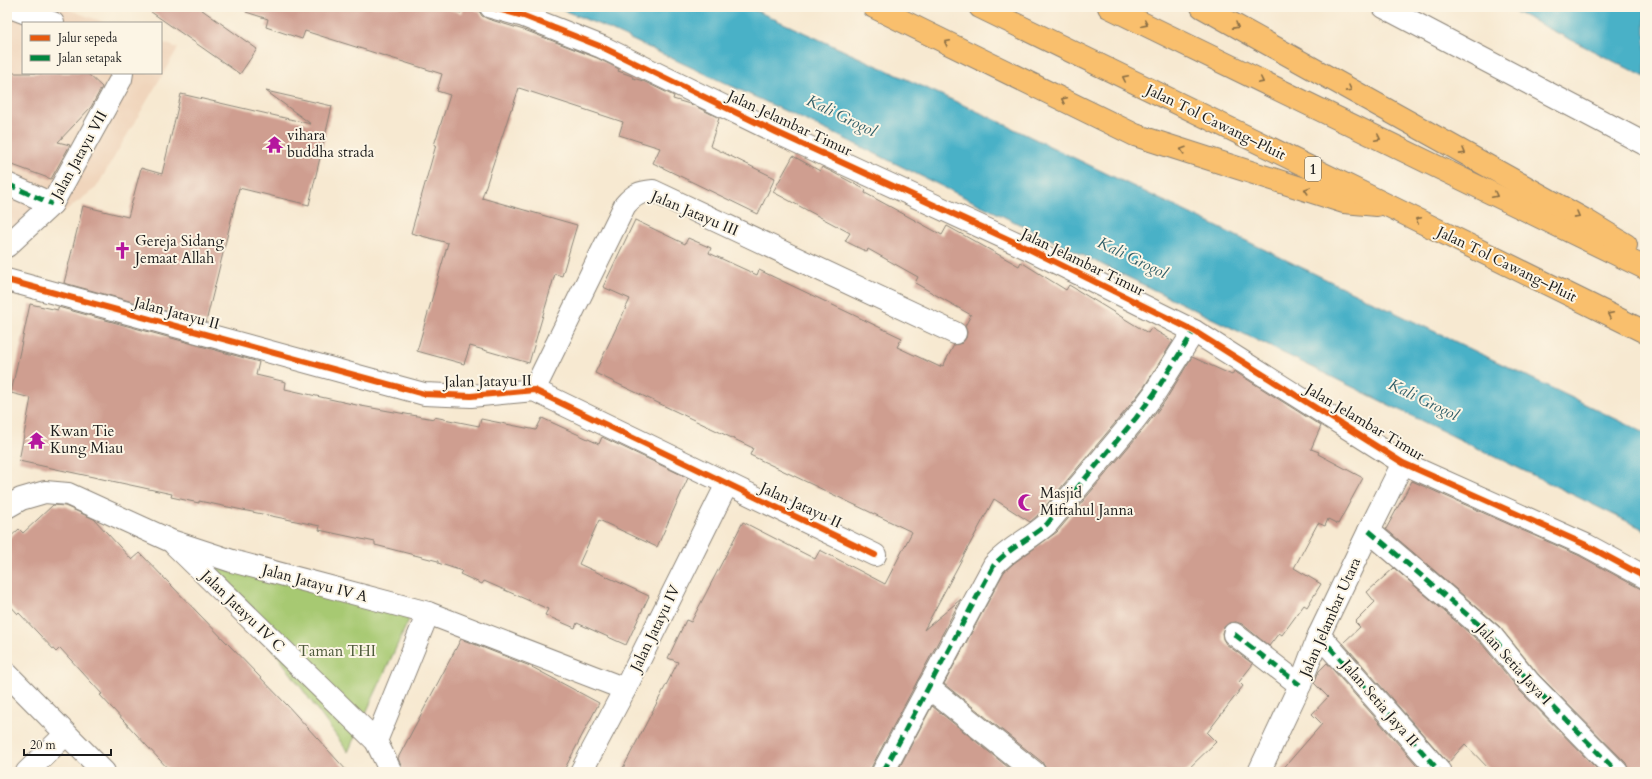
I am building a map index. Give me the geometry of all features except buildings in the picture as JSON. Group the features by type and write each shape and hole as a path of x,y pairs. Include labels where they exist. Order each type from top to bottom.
{"highway":[{"path":"874,7 1136,135 1344,202 1392,207"},
{"name":"Jalan Tol Cawang–Pluit","path":"980,7 1392,207 1645,332"},
{"path":"1110,7 1645,268"},
{"path":"1202,7 1578,216 1645,258"}],"street":[{"path":"10,7 50,22"},
{"name":"Jalan Jelambar Timur","path":"491,7 524,16 602,47 783,135 1027,248 1194,330 1402,463 1586,545 1645,577"},
{"path":"1384,7 1645,144"},
{"name":"Jalan Jatayu VII","path":"7,246 52,204 121,79 122,74"},
{"path":"7,184 52,204"},
{"name":"Jalan Jatayu III","path":"534,390 625,205 633,196 641,192 653,191 955,333"},
{"name":"Jalan Jatayu II","path":"7,280 424,394 471,396 534,390 875,554"},
{"path":"883,772 994,565 1002,556 1034,535 1047,524 1122,436 1154,394 1194,330"},
{"name":"Jalan Jelambar Utara","path":"1259,772 1300,685 1319,635 1402,463"},
{"name":"Jalan Jatayu IV","path":"581,772 625,689 727,484"},
{"name":"Jalan Jatayu IV A","path":"7,507 20,499 45,492 68,494 171,541 232,561 428,612 625,689"},
{"name":"Jalan Setia Jaya I","path":"1368,531 1491,635 1529,682 1617,772"},
{"name":"Jalan Jatayu IV C","path":"171,541 376,741 391,772"},
{"path":"376,741 428,612"},
{"path":"1234,634 1300,685"},
{"name":"Jalan Setia Jaya II","path":"1319,635 1440,772"},
{"path":"7,674 104,772"},
{"path":"928,687 1034,772"},
{"path":"27,772 66,734"}],"shaded area":[{"path":"7,7 61,7 103,22 22,22 22,74 162,74 162,42 178,48 96,188 7,254"}],"green space":[{"name":"Taman THI","path":"212,565 411,615 348,752"}],"water":[{"name":"Kali Grogol","path":"555,7 748,7 983,114 1645,433 1645,530 837,135 600,25"},
{"path":"1506,7 1645,7 1645,77"}],"marked path":[{"path":"7,184 52,204"},
{"path":"883,772 994,565 1006,554 1047,524 1136,418 1154,394 1194,331"},
{"path":"1369,531 1491,635 1529,682 1617,772"},
{"path":"1234,634 1300,685"},
{"path":"1319,635 1440,772"}],"cycle path":[{"path":"491,7 524,16 602,47 776,132 1027,248 1194,331 1403,463 1586,545 1645,577"},
{"path":"7,280 424,394 471,396 534,390 875,555"}],"place":[{"name":"vihara buddha strada","path":"274,144"},
{"name":"Gereja Sidang Jemaat Allah","path":"122,250"},
{"name":"Kwan Tie Kung Miau","path":"37,440"},
{"name":"Masjid Miftahul Janna","path":"1027,502"}]}
